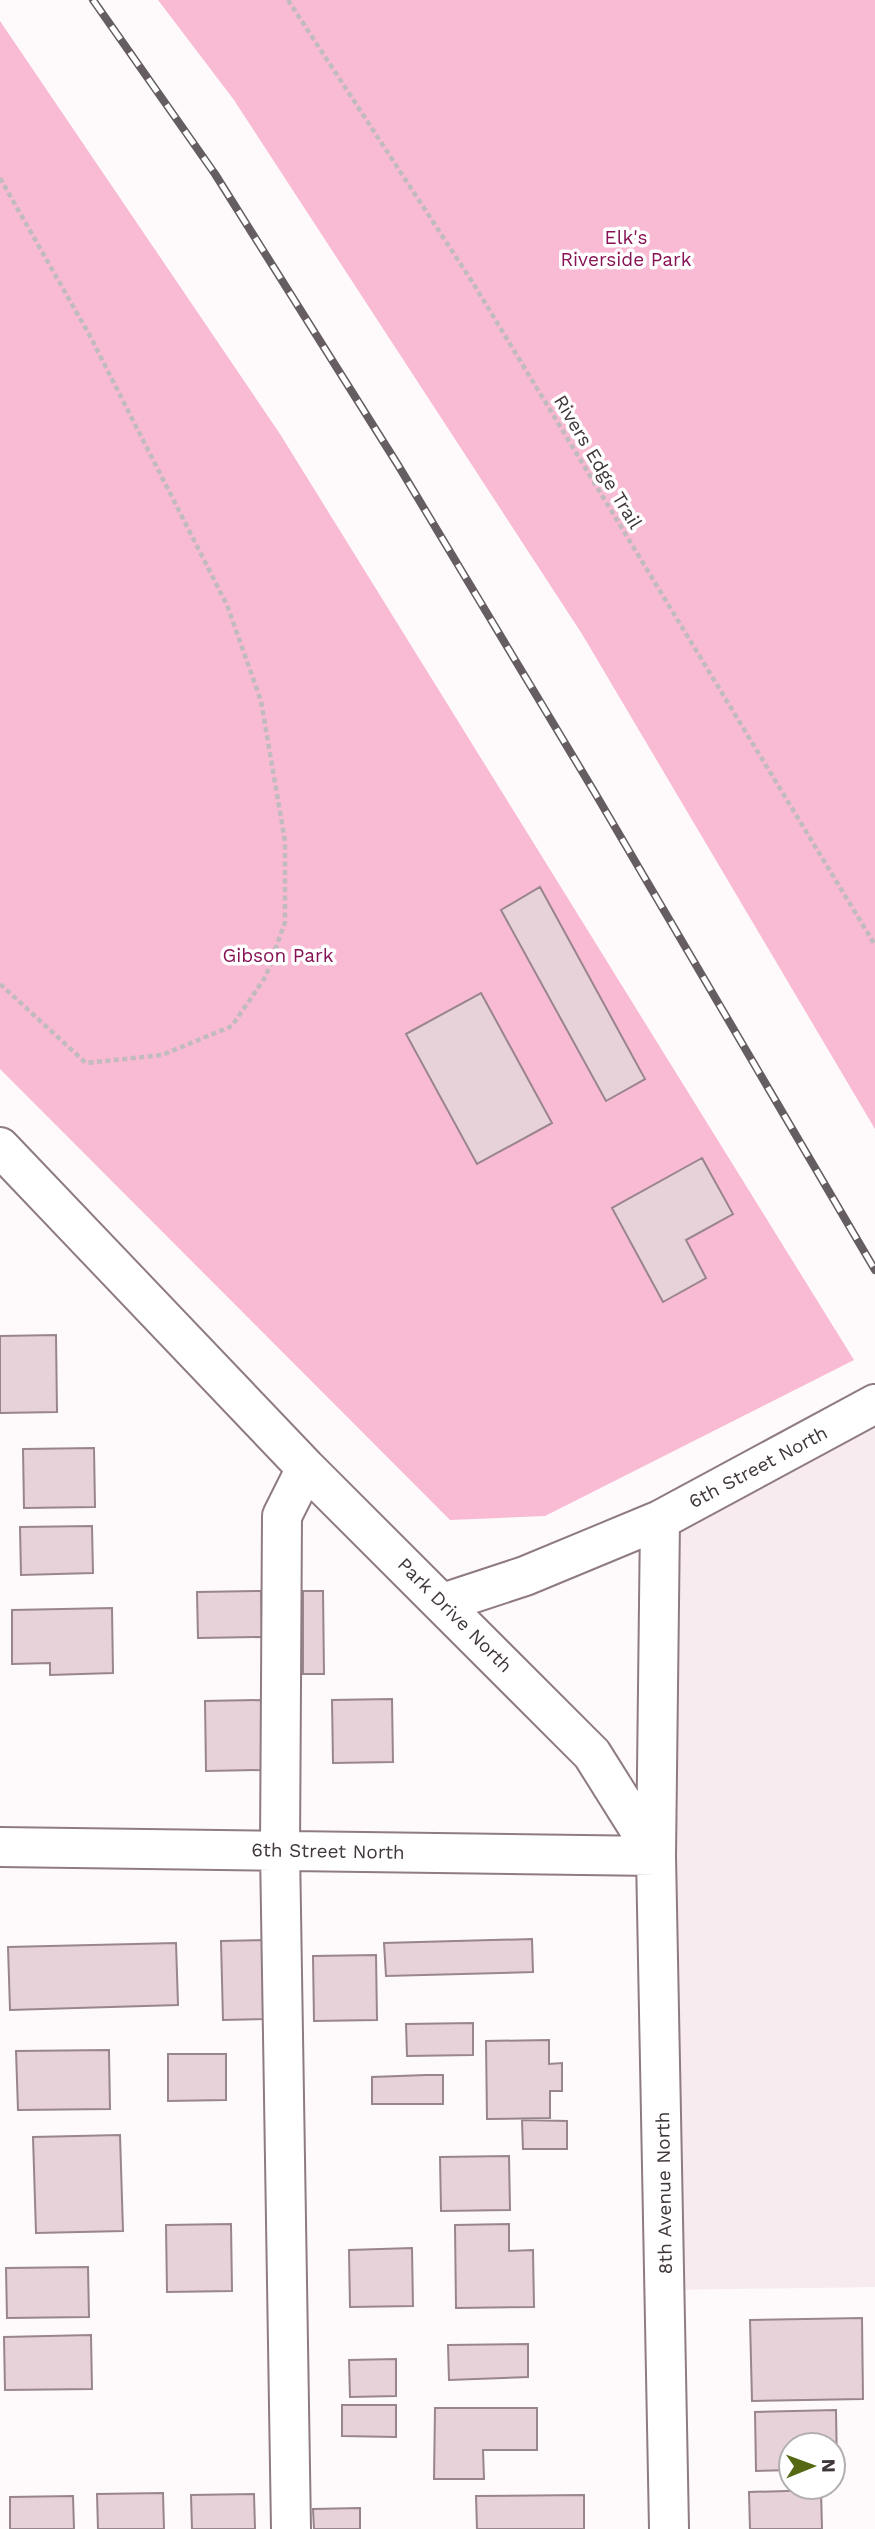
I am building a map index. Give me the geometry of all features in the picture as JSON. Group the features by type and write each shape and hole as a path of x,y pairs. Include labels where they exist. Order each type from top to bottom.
{"street":[{"name":"Park Drive North","path":"0,1146 306,1468 443,1602 592,1754 656,1856"},
{"name":"6th Street North","path":"443,1602 525,1576 660,1520 875,1404"},
{"path":"291,2529 279,1850 282,1516 306,1468"},
{"path":"656,1856 660,1520"},
{"name":"6th Street North","path":"0,1847 656,1856"},
{"name":"8th Avenue North","path":"656,1856 669,2529"}],"path":[{"name":"Rivers Edge Trail","path":"288,0 473,283 875,946"},
{"path":"0,178 90,336 227,605 261,701 285,841 285,922 266,976 232,1026 162,1055 86,1063 0,984"}],"shaded area":[{"path":"875,1404 875,2287 667,2290 660,1520"}],"green space":[{"name":"Elk's Riverside Park","path":"158,0 875,0 875,1129 582,634 234,100"},
{"name":"Gibson Park","path":"0,21 280,434 854,1360 545,1516 450,1520 0,1069"}],"building":[{"path":"540,887 645,1079 606,1101 501,910"},
{"path":"481,993 552,1123 477,1164 406,1034"},
{"path":"702,1158 733,1214 686,1240 706,1278 663,1302 612,1208"},
{"path":"56,1335 57,1412 0,1413 0,1336"},
{"path":"94,1448 95,1507 24,1508 23,1449"},
{"path":"92,1526 93,1573 21,1575 20,1527"},
{"path":"261,1591 262,1637 198,1638 197,1592"},
{"path":"303,1591 323,1591 324,1674 303,1674"},
{"path":"112,1608 113,1673 50,1675 50,1663 12,1664 12,1610"},
{"path":"392,1699 393,1762 333,1763 332,1700"},
{"path":"262,1700 263,1770 206,1771 205,1701"},
{"path":"532,1939 533,1972 386,1976 384,1943"},
{"path":"264,1940 265,2019 223,2020 221,1941"},
{"path":"176,1943 178,2005 10,2010 8,1947"},
{"path":"376,1955 377,2020 314,2021 313,1956"},
{"path":"473,2023 473,2055 407,2056 406,2024"},
{"path":"549,2040 549,2064 562,2063 562,2091 550,2091 550,2118 487,2119 486,2041"},
{"path":"109,2050 110,2109 18,2110 16,2051"},
{"path":"168,2054 226,2054 226,2100 168,2101"},
{"path":"443,2075 443,2104 372,2104 372,2077"},
{"path":"522,2120 567,2121 567,2149 523,2149"},
{"path":"120,2135 123,2231 36,2233 33,2137"},
{"path":"509,2156 510,2210 441,2211 440,2157"},
{"path":"231,2224 232,2291 167,2292 166,2225"},
{"path":"509,2224 509,2251 533,2250 534,2307 456,2308 455,2225"},
{"path":"412,2248 413,2306 350,2307 349,2250"},
{"path":"88,2267 89,2317 7,2318 6,2268"},
{"path":"862,2318 863,2399 752,2401 750,2320"},
{"path":"91,2335 92,2389 5,2390 4,2337"},
{"path":"528,2344 528,2377 449,2380 448,2345"},
{"path":"396,2359 396,2396 350,2397 349,2360"},
{"path":"342,2405 396,2405 396,2437 342,2436"},
{"path":"435,2408 537,2408 537,2450 483,2450 484,2479 434,2479"},
{"path":"836,2410 836,2431 777,2431 777,2470 756,2471 755,2412"},
{"path":"777,2491 777,2501 821,2501 822,2529 750,2529 749,2492"},
{"path":"163,2493 164,2529 98,2529 97,2494"},
{"path":"254,2494 255,2529 192,2529 191,2495"},
{"path":"584,2495 584,2529 477,2529 476,2496"},
{"path":"73,2496 74,2529 10,2529 10,2497"},
{"path":"360,2508 360,2529 314,2529 313,2509"}],"railway":[{"path":"93,0 215,174 398,465 595,793 875,1270"}]}
